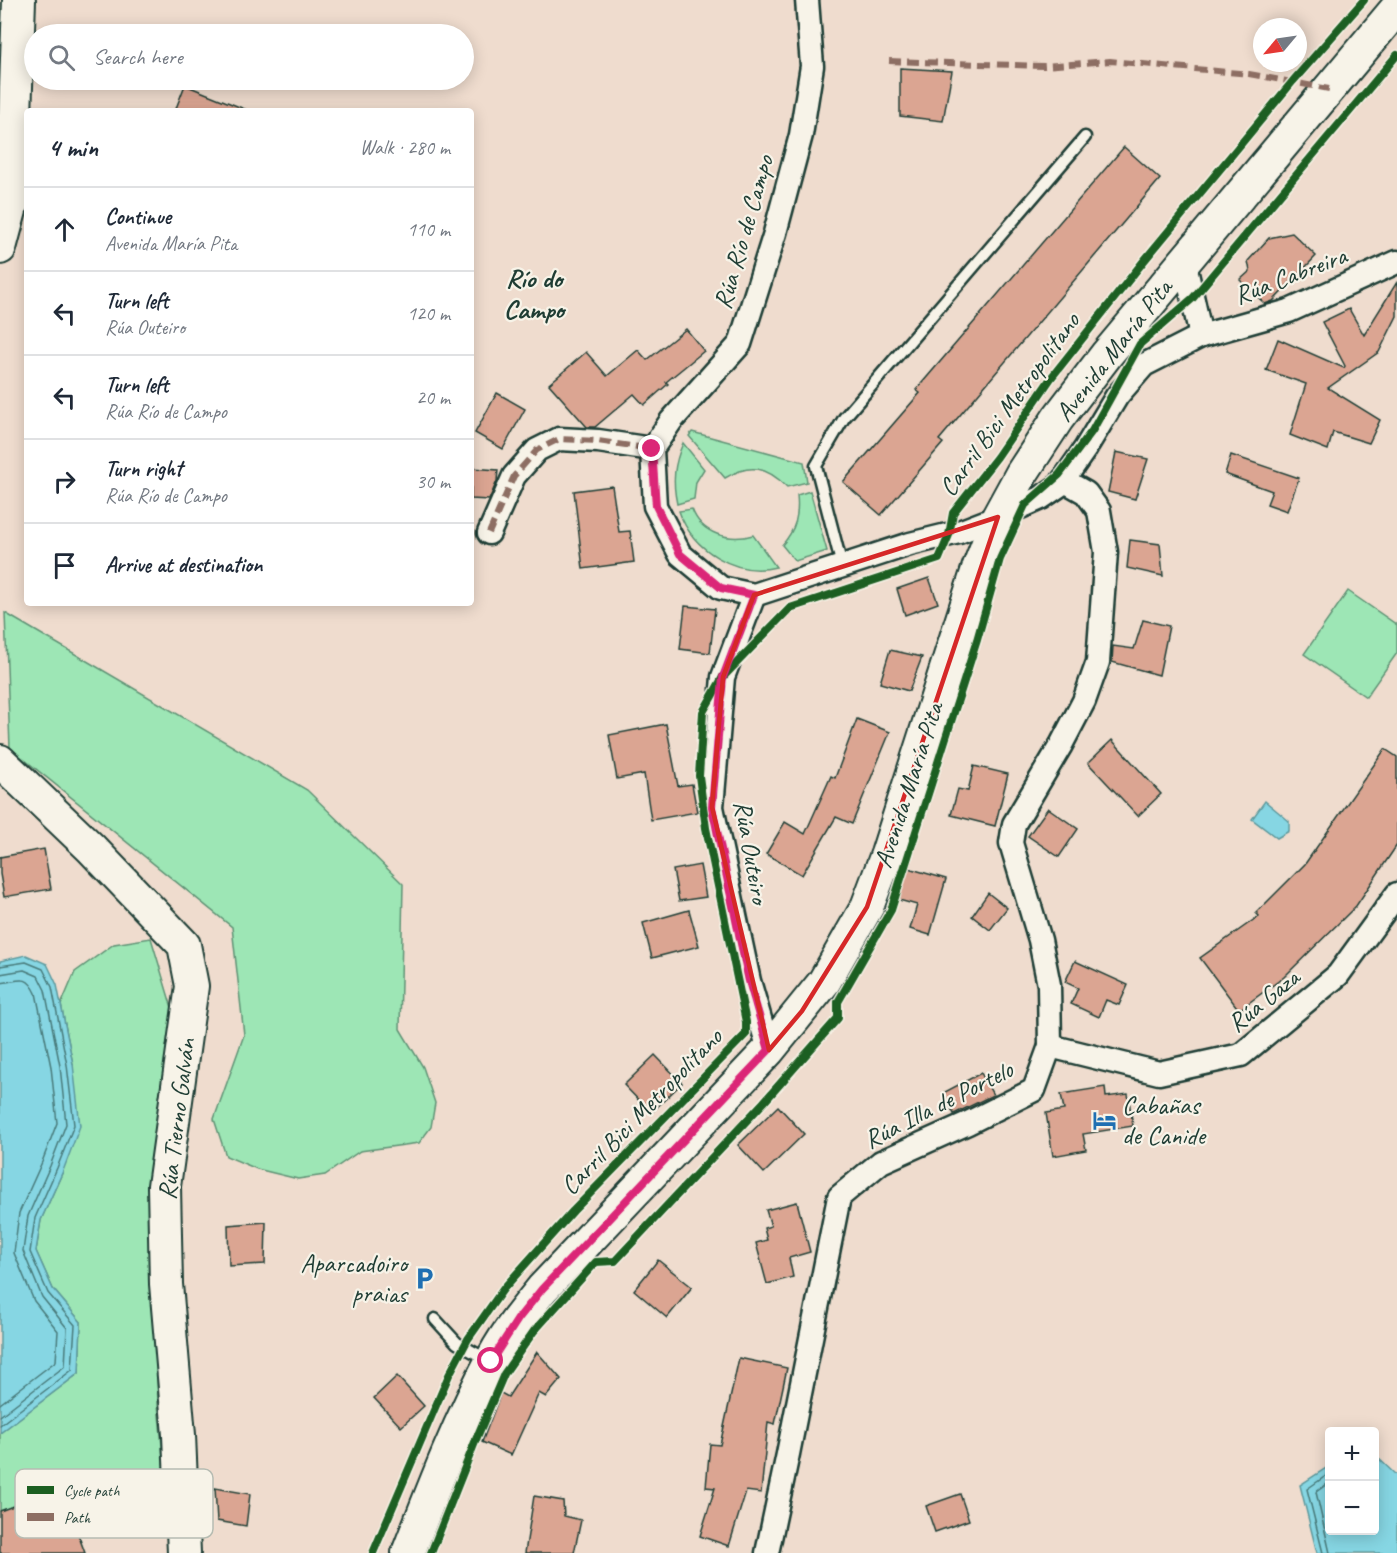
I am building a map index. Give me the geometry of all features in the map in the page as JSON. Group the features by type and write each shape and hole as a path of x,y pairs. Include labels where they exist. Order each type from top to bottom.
{"main road":[{"path":"0,248 12,203 19,0"},
{"name":"Avenida María Pita","path":"408,1553 456,1431 491,1361 518,1319 542,1289 769,1050 824,982 867,907 887,854 978,569 998,517 1022,473 1058,418 1107,354 1397,8"},
{"name":"Rúa Tierno Galván","path":"0,761 90,848 184,945 192,986 164,1186 166,1284 180,1469"},
{"name":"Rúa Tierno Galván","path":"183,1538 184,1553"}],"street":[{"name":"Rúa Río de Campo","path":"652,449 670,421 740,344 775,233 801,135 812,66 807,0"},
{"path":"1184,260 1201,336"},
{"name":"Rúa Cabreira","path":"998,517 1041,498 1060,485 1117,396 1144,365 1201,336 1289,311 1397,262"},
{"path":"489,533 514,476 537,450 559,439 598,441 652,449 656,506 680,554 721,588 754,595 910,544 959,532 998,517"},
{"name":"Rúa Illa de Portelo","path":"766,1553 791,1443 839,1197 881,1162 1034,1090 1050,1047 1049,986 1040,940 1011,843 1014,824 1061,746 1084,701 1098,663 1106,552 1099,511 1086,493 1063,480"},
{"name":"Rúa Outeiro","path":"754,595 723,677 712,807 749,981 769,1050"},
{"name":"Rúa Gaza","path":"1050,1047 1159,1072 1241,1055 1338,975 1397,894"}],"lane":[{"path":"842,566 816,466 844,418 1085,136"},
{"path":"435,1319 457,1343 491,1361"}],"highlighted area":[{"path":"998,517 867,907 802,1011 769,1050 712,807 723,677 754,595"}],"green space":[{"path":"692,432 804,462 807,482 787,487 772,475 758,469 742,470 725,478 689,436"},
{"path":"683,443 704,469 696,482 694,499 677,504 675,473"},
{"path":"810,491 827,551 795,561 782,545 796,522 797,495"},
{"path":"692,509 702,525 717,534 735,537 753,535 776,567 746,568 717,557 694,538 685,525 679,511"},
{"path":"1348,591 1397,625 1397,653 1366,697 1304,654"},
{"path":"5,613 307,790 403,884 400,1029 423,1067 435,1103 431,1127 419,1143 360,1151 325,1175 298,1179 257,1169 226,1156 214,1119 244,1035 232,927 10,748"},
{"path":"151,938 181,1038 152,1249 158,1404 164,1469 15,1469 15,1505 0,1511 0,1433 79,1373 81,1322 53,1289 36,1251 41,1220 63,1171 73,1064 61,1005 75,972 114,944"}],"water":[{"path":"1265,801 1289,821 1289,831 1277,838 1252,819"},
{"path":"26,955 47,964 57,985 73,1064 80,1126 41,1220 36,1251 53,1289 81,1322 79,1373 0,1433 0,961"},
{"path":"1379,1459 1397,1476 1397,1553 1317,1553 1300,1485 1325,1469 1325,1535 1379,1535"}],"building":[{"path":"900,68 952,71 943,121 900,116"},
{"path":"183,90 197,90 242,108 176,108"},
{"path":"1124,147 1160,179 939,440 943,443 881,515 843,482 920,393 916,390"},
{"path":"1292,233 1316,256 1273,301 1265,304 1240,280 1250,271 1248,261 1269,238"},
{"path":"1397,282 1397,316 1379,352 1328,388 1380,420 1369,443 1333,432 1328,450 1290,435 1306,384 1266,370 1278,339 1344,368 1322,322 1349,309 1364,335"},
{"path":"686,329 704,351 666,382 668,384 644,405 634,394 595,427 587,427 549,384 586,352 607,376 638,350 647,360"},
{"path":"497,393 525,409 503,449 475,433"},
{"path":"1116,452 1148,459 1135,499 1108,492"},
{"path":"1231,455 1299,478 1287,511 1267,504 1272,491 1225,474"},
{"path":"474,468 498,470 497,481 489,500 474,499"},
{"path":"612,486 619,532 630,531 634,562 583,569 574,491"},
{"path":"1130,540 1160,544 1163,576 1127,568"},
{"path":"929,578 938,603 905,615 897,589"},
{"path":"685,606 715,609 710,653 680,649"},
{"path":"1143,620 1169,626 1159,675 1112,662 1113,646 1134,649"},
{"path":"890,650 922,657 909,691 880,683"},
{"path":"857,719 890,732 852,824 836,817 802,875 766,854 785,822 805,834 831,776 835,778"},
{"path":"666,724 678,786 692,784 697,812 651,820 644,774 617,779 609,735"},
{"path":"1112,740 1161,794 1138,816 1088,763"},
{"path":"1385,749 1397,757 1397,845 1356,906 1284,977 1239,1010 1200,958 1259,916 1256,913 1305,864"},
{"path":"974,766 1008,774 995,826 951,815 958,789 968,791"},
{"path":"1048,808 1078,829 1059,857 1028,836"},
{"path":"44,849 51,889 4,897 0,857"},
{"path":"700,865 706,897 679,901 673,870"},
{"path":"908,868 946,879 930,935 910,929 917,905 899,900"},
{"path":"988,893 1007,908 990,930 972,916"},
{"path":"689,910 699,946 652,958 643,923"},
{"path":"1075,961 1128,985 1119,1005 1106,1000 1099,1017 1071,1004 1078,988 1065,982"},
{"path":"655,1055 682,1083 651,1113 624,1085"},
{"path":"981,1073 993,1095 954,1114 943,1093"},
{"path":"1105,1087 1106,1097 1128,1094 1133,1126 1083,1134 1086,1150 1053,1156 1046,1113 1064,1110 1061,1094"},
{"path":"778,1106 804,1134 764,1173 738,1145"},
{"path":"797,1202 810,1252 789,1258 793,1277 767,1284 756,1243 767,1240 764,1228 771,1226 766,1210"},
{"path":"266,1222 265,1264 229,1266 228,1225"},
{"path":"658,1260 692,1287 667,1318 634,1290"},
{"path":"537,1352 561,1379 546,1397 539,1393 511,1455 482,1442 501,1393 508,1397"},
{"path":"739,1358 787,1368 775,1424 768,1422 761,1493 746,1491 729,1546 700,1536 715,1488 706,1487 710,1444 720,1445"},
{"path":"397,1376 424,1406 401,1427 374,1398"},
{"path":"215,1488 250,1494 246,1526 217,1521"},
{"path":"960,1494 969,1520 935,1532 926,1506"},
{"path":"534,1496 563,1501 564,1516 581,1520 574,1553 525,1553"},
{"path":"15,1505 15,1538 79,1538 85,1553 0,1553 0,1511"}],"marked path":[{"path":"889,61 1044,66 1110,61 1249,74 1329,89"},
{"path":"489,533 514,476 537,450 559,439 598,441 652,449"},
{"path":"727,668 754,595"},
{"path":"723,685 712,807 749,981 769,1050"}],"cycle path":[{"name":"Carril Bici Metropolitano","path":"373,1553 449,1375 468,1339 504,1288 573,1211 746,1034 746,1022 706,828 699,776 703,712 723,677 790,608 939,559 949,535 953,513 997,457 1051,378 1143,262 1293,81 1364,0"},
{"path":"431,1553 504,1374 534,1331 596,1262 615,1261 764,1102 838,1018 838,1002 891,910 977,640 1000,559 1025,505 1059,475 1092,431 1140,344 1193,298 1397,55"}],"place":[{"name":"Cabañas de Canide","path":"1104,1120"},
{"name":"Aparcadoiro praias","path":"425,1278"}],"district":[{"name":"Río do Campo","path":"534,294"}],"route":[{"path":"491,1361 518,1319 542,1289 769,1050 749,981 712,807 723,677 754,595 721,588 680,554 656,506 652,449"}]}
